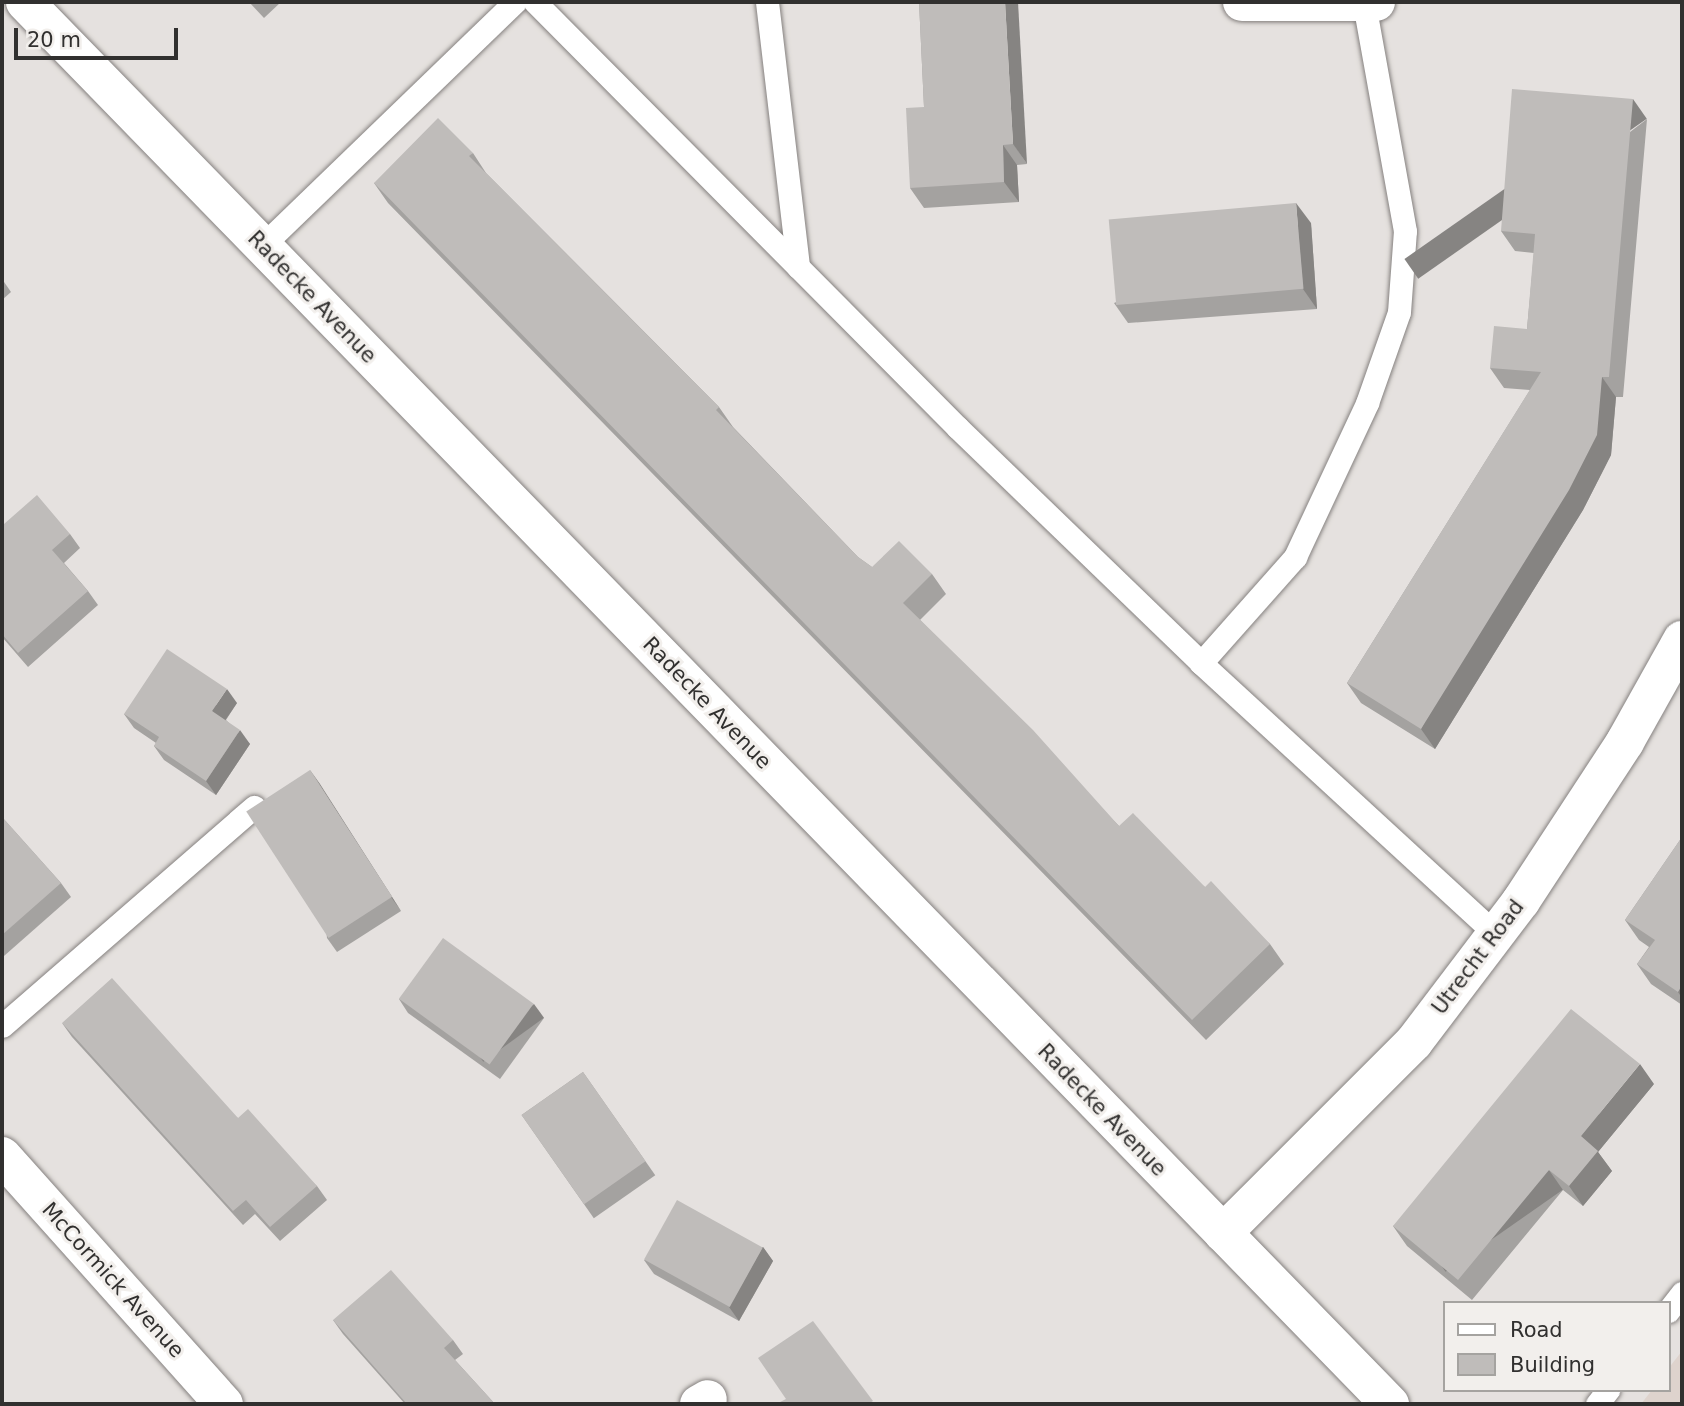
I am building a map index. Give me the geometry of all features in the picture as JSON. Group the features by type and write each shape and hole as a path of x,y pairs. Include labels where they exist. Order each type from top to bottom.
{"street":[{"name":"Radecke Avenue","path":"25,2 1390,1404"},
{"path":"1242,2 1368,2"},
{"name":"Utrecht Road","path":"1223,1233 1414,1042 1496,934 1625,742 1682,640"},
{"name":"McCormick Avenue","path":"2,1156 224,1404"}],"lane":[{"path":"262,246 514,2"},
{"path":"535,2 798,267 1201,663 1496,934"},
{"path":"767,2 798,267"},
{"path":"1201,663 1295,558 1367,403 1399,312 1405,231 1368,2"},
{"path":"2,1026 254,807"},
{"path":"1670,1308 1682,1293"}],"shaded area":[{"path":"1682,1351 1682,1404 1641,1404 1650,1392 1670,1392 1670,1366"}],"building":[{"path":"919,2 1005,2 1013,144 1003,145 1004,182 910,188 906,108 924,107"},
{"path":"1512,89 1633,99 1609,377 1602,377 1597,435 1569,490 1421,729 1347,683 1541,372 1490,368 1494,326 1527,329 1535,234 1501,231"},
{"path":"438,118 473,153 469,156 719,407 716,410 858,557 872,567 899,541 932,574 903,603 1033,730 1119,826 1133,813 1205,887 1211,881 1270,944 1192,1020 374,183"},
{"path":"1296,203 1303,289 1116,305 1109,219"},
{"path":"37,495 70,534 52,550 88,591 18,653 2,634 2,522 4,524"},
{"path":"167,649 227,689 212,711 240,730 206,781 154,746 159,737 124,714"},
{"path":"310,770 392,897 329,938 246,811"},
{"path":"2,817 61,883 2,935"},
{"path":"1682,837 1682,985 1678,992 1637,964 1655,940 1625,920"},
{"path":"443,938 534,1004 490,1065 399,999"},
{"path":"112,978 238,1118 248,1109 317,1186 270,1227 246,1200 233,1211 62,1023"},
{"path":"1571,1009 1640,1064 1581,1136 1598,1151 1569,1186 1549,1170 1458,1280 1393,1226"},
{"path":"583,1072 646,1161 584,1204 522,1115"},
{"path":"677,1200 763,1248 730,1307 644,1259"},
{"path":"391,1270 453,1340 444,1348 495,1404 407,1404 333,1320"},
{"path":"813,1321 873,1401 868,1404 780,1402 786,1399 758,1358"}]}
